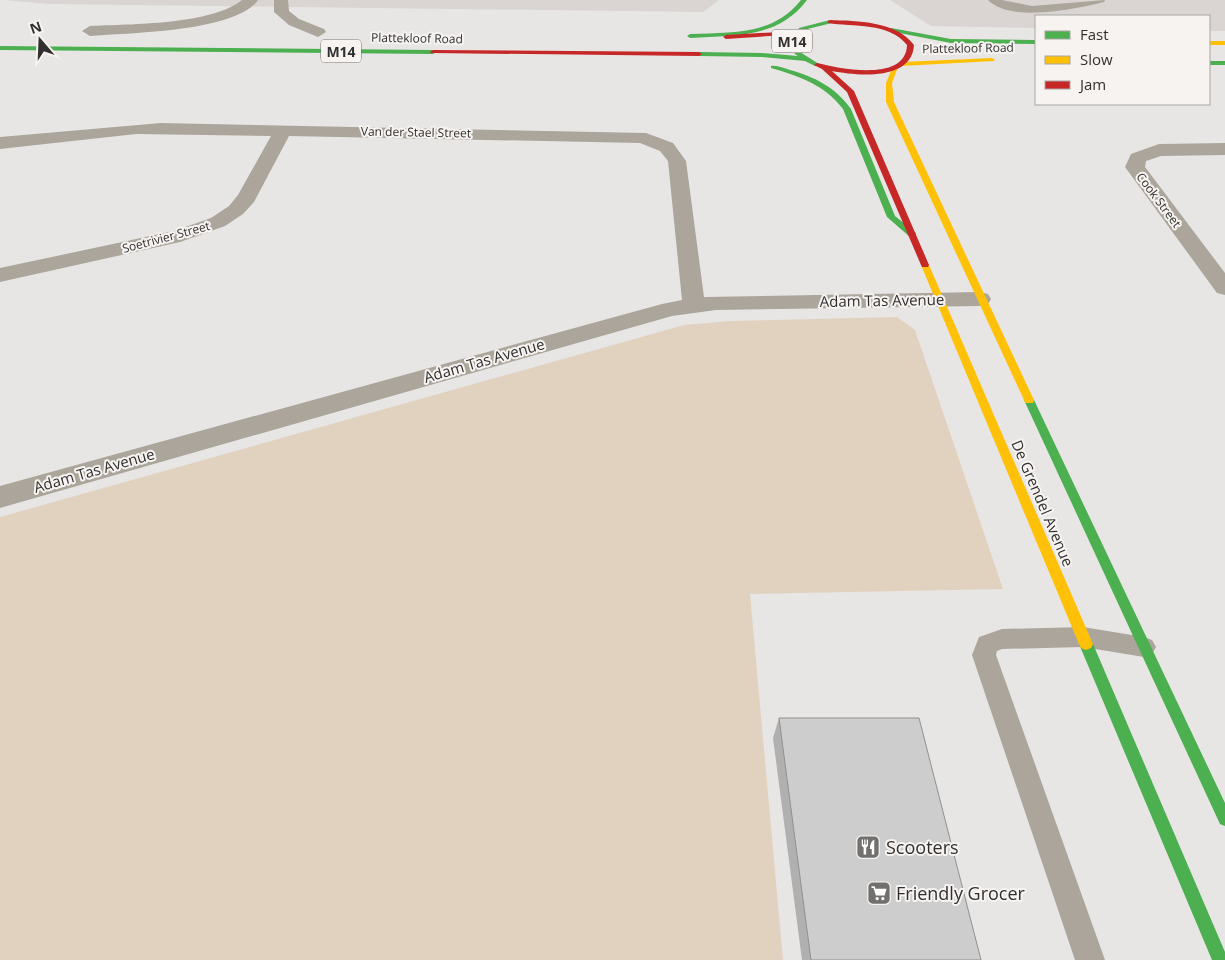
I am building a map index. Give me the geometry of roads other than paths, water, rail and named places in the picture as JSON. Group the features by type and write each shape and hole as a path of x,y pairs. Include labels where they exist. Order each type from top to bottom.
{"main road":[{"name":"Plattekloof Road","path":"804,0 794,15 777,25 756,30 685,36 745,37 797,33 813,25 842,22 881,27 944,40 1035,42"},
{"path":"813,25 816,5"},
{"path":"855,12 881,27"},
{"name":"Plattekloof Road","path":"881,27 900,35 910,45 910,55 898,66"},
{"path":"85,31 209,32"},
{"name":"M14","path":"288,32 323,32"},
{"name":"M14","path":"797,33 792,38 792,47 804,59"},
{"path":"1210,43 1225,43"},
{"name":"Plattekloof Road","path":"0,48 762,55 804,59 824,67 862,72 948,60 1004,60"},
{"path":"682,54 772,67 805,77 834,92 844,104 891,217 913,235"},
{"path":"1210,63 1225,63"},
{"name":"De Grendel Avenue","path":"898,66 889,82 890,102 980,299 1225,819"},
{"name":"De Grendel Avenue","path":"824,67 850,91 859,109 1220,960"}],"street":[{"path":"85,31 215,18 236,11 252,0"},
{"path":"281,0 282,12 294,22 323,32"},
{"name":"Van der Stael Street","path":"0,143 136,129 284,129 640,137 655,140 672,149 677,161 694,304"},
{"name":"Soetrivier Street","path":"0,275 180,236 218,222 236,210 247,198 284,129"},
{"name":"Cook Street","path":"1225,149 1150,152 1138,158 1135,167 1225,288"},
{"name":"Adam Tas Avenue","path":"0,497 529,347 694,304 980,299"}],"lane":[{"path":"993,0 1010,6 1040,10 1100,0"},
{"path":"1090,960 984,655 988,644 1002,639 1083,637 1144,647"}],"place":[{"name":"Scooters","path":"868,847"},
{"name":"Friendly Grocer","path":"879,893"}]}
